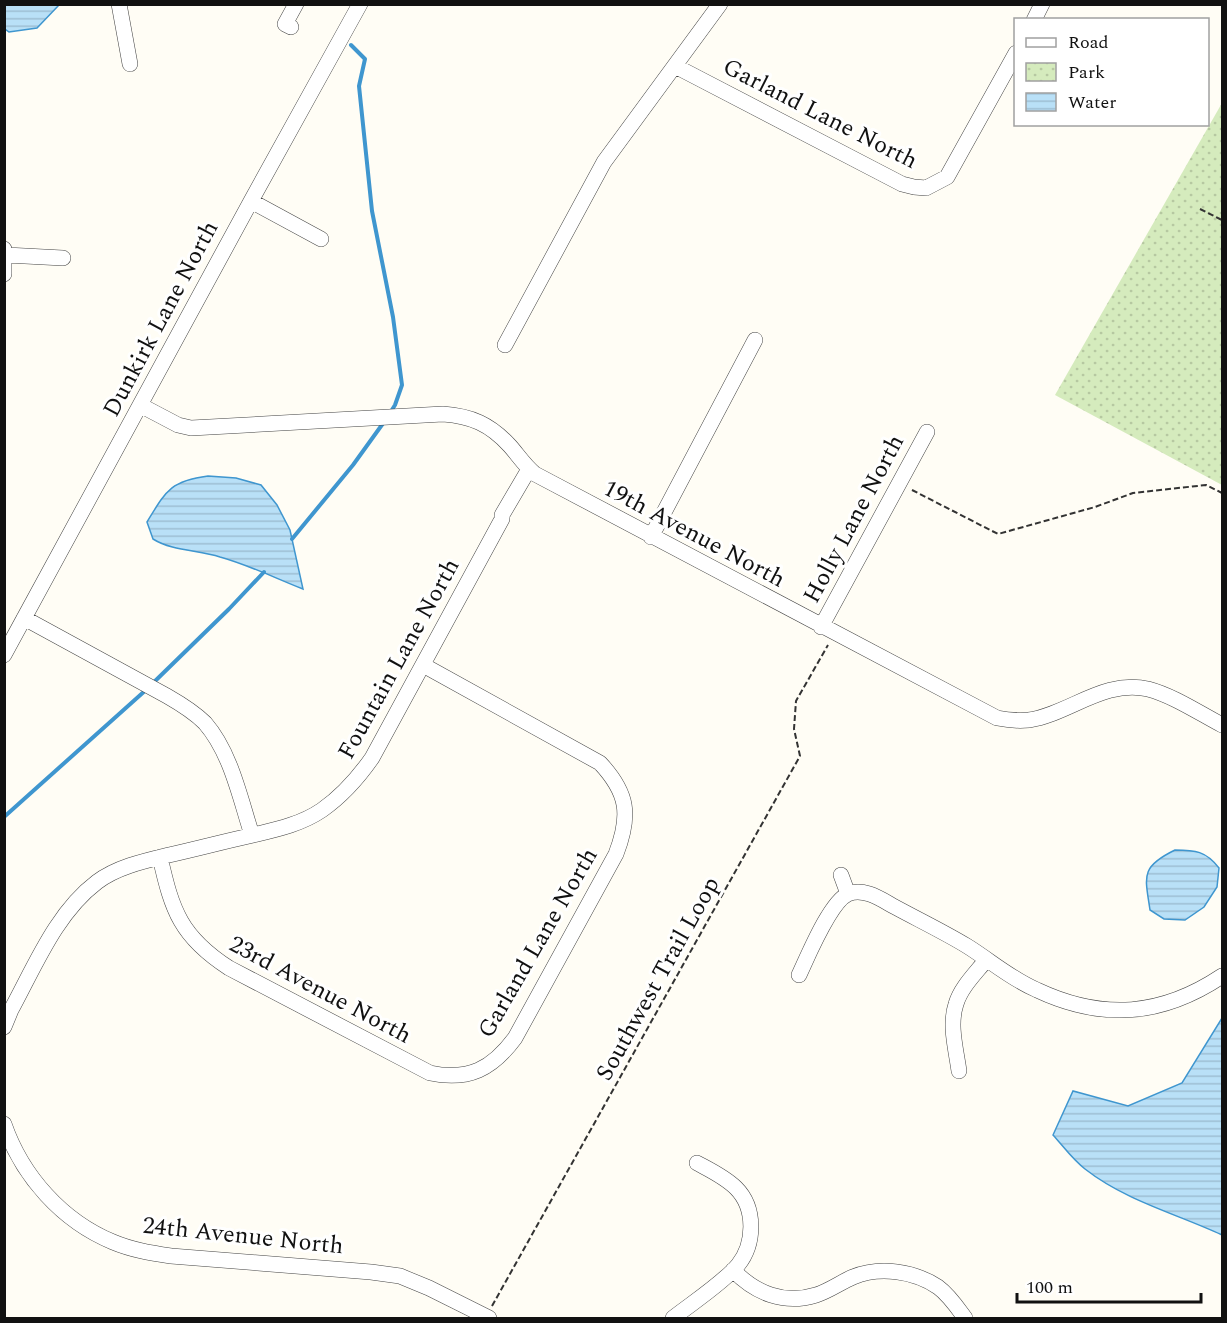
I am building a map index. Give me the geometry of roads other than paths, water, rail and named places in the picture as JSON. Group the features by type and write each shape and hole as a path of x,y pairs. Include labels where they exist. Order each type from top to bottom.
{"street":[{"path":"119,4 130,64"},
{"path":"291,27 285,24 296,4"},
{"name":"Dunkirk Lane North","path":"4,655 250,201 360,4"},
{"path":"505,345 604,162 720,4"},
{"path":"1035,18 1042,4"},
{"name":"Garland Lane North","path":"675,66 902,184 926,188 948,177 1014,56"},
{"path":"250,201 321,238"},
{"path":"4,274 5,252 63,258"},
{"path":"651,537 755,340"},
{"name":"19th Avenue North","path":"140,405 190,429 442,414 462,415 481,422 497,433 529,469 543,479 997,718 1030,720 1101,693 1130,688 1155,692 1222,725"},
{"name":"Holly Lane North","path":"821,627 927,432"},
{"name":"Fountain Lane North","path":"160,857 297,823 320,812 357,779 372,758 529,469"},
{"path":"24,618 187,707 205,724 228,764 252,835"},
{"name":"Garland Lane North","path":"417,1068 445,1076 461,1075 476,1072 491,1064 504,1052 515,1038 615,854 622,837 625,820 624,801 619,787 600,763 423,665"},
{"path":"4,1027 52,935 80,896 99,880 120,869 160,857"},
{"name":"23rd Avenue North","path":"160,857 172,904 182,924 211,956 229,968 417,1068"},
{"path":"841,875 848,894"},
{"path":"799,975 832,909 848,894 862,892 934,927 1036,990 1068,1002 1100,1009 1152,1008 1177,1001 1222,976"},
{"path":"959,1071 953,1031 956,1002 963,989 986,960"},
{"name":"24th Avenue North","path":"4,1124 23,1164 41,1189 62,1210 86,1228 113,1242 141,1251 171,1256 400,1276 487,1317"},
{"path":"673,1318 733,1270 746,1252 751,1236 751,1219 746,1203 737,1189 724,1178 697,1163"},
{"path":"733,1270 742,1280 759,1291 778,1298 798,1299 817,1295 855,1276 875,1272 897,1272 918,1277 938,1287 953,1302 964,1318"}],"water":[{"path":"4,5 59,5 37,28 9,32 5,29"},
{"path":"208,476 236,478 261,485 277,505 290,530 303,589 231,560 168,546 153,539 147,522 170,489 185,481"},
{"path":"1175,850 1188,850 1205,855 1219,868 1217,887 1204,907 1185,920 1164,919 1150,910 1148,898 1146,881 1150,867"},
{"path":"1222,1018 1222,1235 1117,1190 1085,1169 1053,1135 1073,1091 1128,1106 1182,1083"}],"waterway":[{"path":"351,45 365,59 359,86 372,211 393,317 402,385 390,413"},
{"path":"292,539 353,465 384,422"},
{"path":"152,684 264,572"},
{"path":"4,817 147,689"}]}
